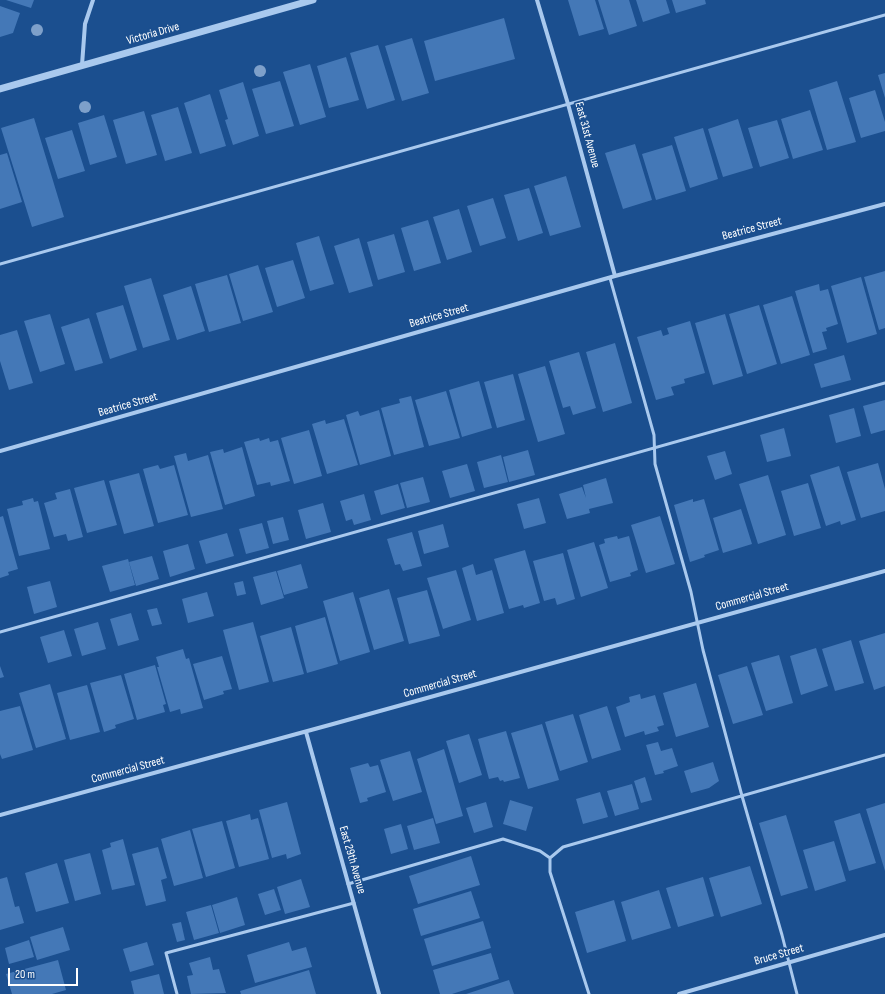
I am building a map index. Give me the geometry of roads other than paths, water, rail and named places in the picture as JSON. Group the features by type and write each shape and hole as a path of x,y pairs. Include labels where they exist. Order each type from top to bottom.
{"street":[{"path":"82,65 85,24 93,0"},
{"name":"Victoria Drive","path":"0,89 313,0"},
{"name":"East 31st Avenue","path":"537,0 568,104 615,276"},
{"name":"Beatrice Street","path":"0,451 615,276 885,204"},
{"name":"Commercial Street","path":"0,815 306,732 885,571"},
{"name":"East 29th Avenue","path":"306,732 379,994"},
{"name":"Bruce Street","path":"679,994 885,935"}],"lane":[{"path":"0,264 885,15"},
{"path":"610,278 654,435 655,464 691,592 703,650 797,994"},
{"path":"0,632 885,383"},
{"path":"590,994 550,872 550,858 563,847 885,755"},
{"path":"348,884 503,839 540,851 550,858"},
{"path":"178,994 166,953 354,904"}]}
